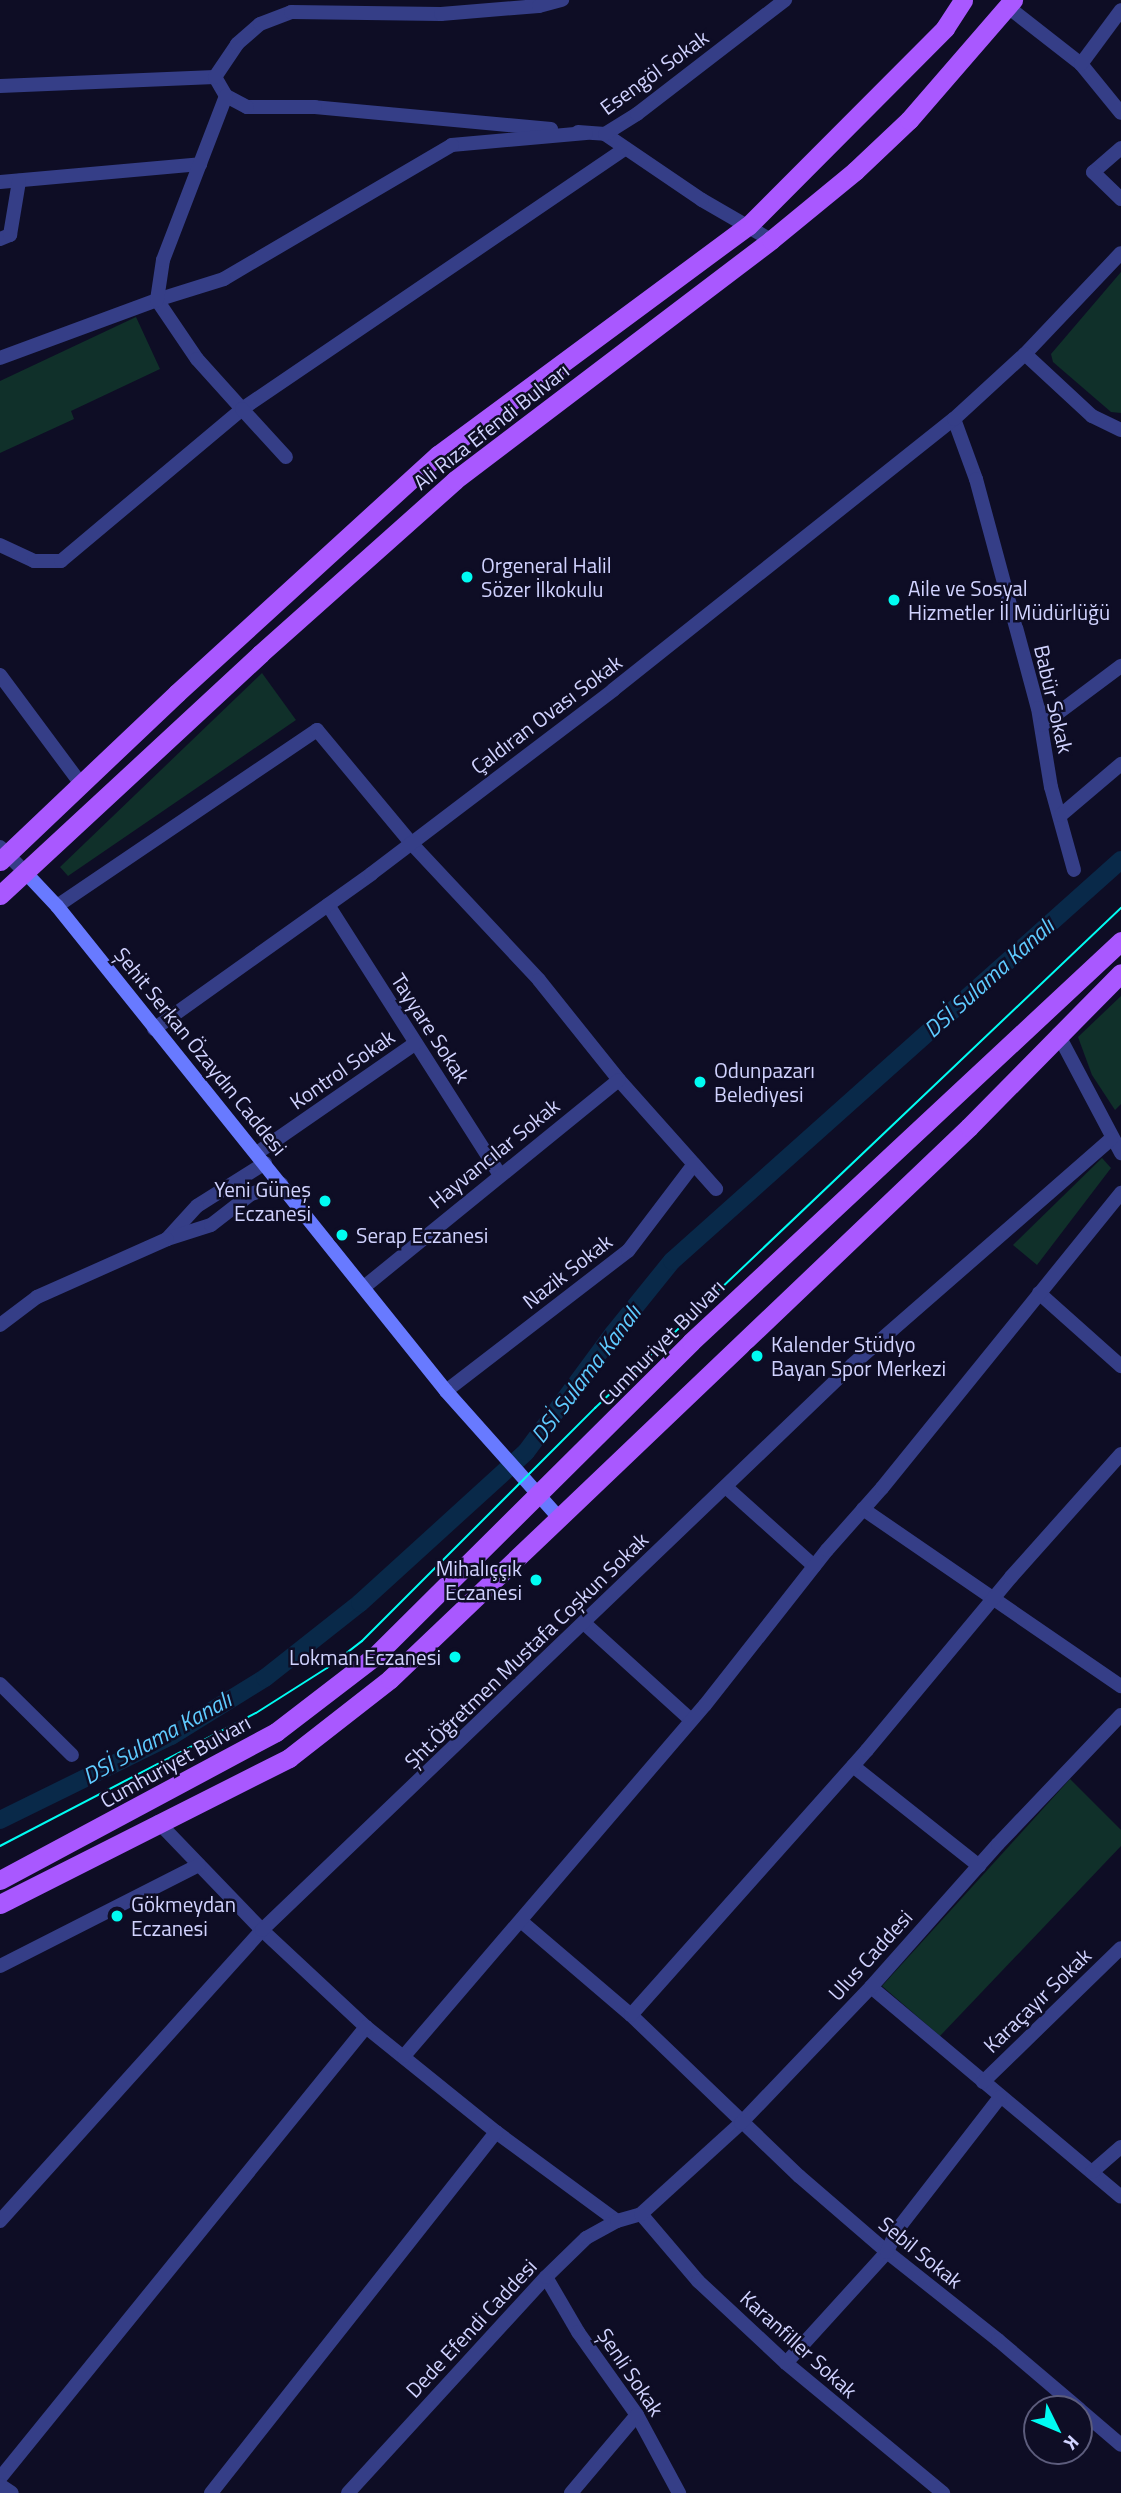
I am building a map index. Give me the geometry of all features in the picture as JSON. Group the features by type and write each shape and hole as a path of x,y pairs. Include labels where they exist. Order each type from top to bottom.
{"main road":[{"name":"Ali Rıza Efendi Bulvarı","path":"3,854 438,455 748,226 945,28 960,1"},
{"name":"Ali Rıza Efendi Bulvarı","path":"0,895 455,480 771,240 855,172 909,120 1010,3"},
{"name":"Şehit Serkan Özaydın Caddesi","path":"24,871 57,906 446,1391 559,1518"},
{"name":"Cumhuriyet Bulvarı","path":"0,1880 276,1732 375,1656 539,1497 691,1342 1121,941"},
{"name":"Cumhuriyet Bulvarı","path":"0,1904 289,1758 390,1679 969,1127 1121,973"}],"street":[{"path":"215,77 237,44 253,30 260,24 290,12 441,14 539,6 562,0"},
{"name":"Esengöl Sokak","path":"771,240 624,149 605,134 637,114 785,0"},
{"path":"1010,3 1081,64 1121,113"},
{"path":"1081,64 1121,10"},
{"path":"0,86 215,77"},
{"path":"215,77 226,96 247,107 315,107 605,134"},
{"path":"226,96 163,260 157,300 197,359 286,457"},
{"path":"0,358 157,300 224,279 452,145 586,133"},
{"path":"1121,148 1093,172 1121,199"},
{"path":"0,545 34,561 61,561 242,410 624,149"},
{"path":"0,182 200,164"},
{"path":"0,239 10,234 19,181"},
{"name":"Çaldıran Ovası Sokak","path":"154,1028 328,905 623,682 954,419 1026,354 1121,253"},
{"path":"1026,354 1092,416 1121,430"},
{"name":"Babür Sokak","path":"954,419 976,479 1042,725 1051,787 1061,815 1074,870"},
{"path":"1042,725 1121,666"},
{"path":"0,675 81,784"},
{"path":"57,906 317,730 411,843 539,980 619,1080 716,1189"},
{"path":"1061,815 1121,764"},
{"path":"3,854 24,871"},
{"name":"Tayyare Sokak","path":"328,905 500,1175"},
{"path":"1058,1034 1111,1139 1121,1153"},
{"name":"Kontrol Sokak","path":"167,1240 197,1206 416,1043"},
{"name":"Hayvancılar Sokak","path":"364,1287 619,1080"},
{"name":"Şht.Öğretmen Mustafa Coşkun Sokak","path":"0,2221 262,1930 727,1488 852,1365 1111,1139"},
{"name":"Nazik Sokak","path":"446,1391 628,1251 694,1164"},
{"path":"0,1325 37,1297 167,1240 211,1225 251,1194 281,1184"},
{"path":"404,2056 522,1922 691,1720 1121,1193"},
{"path":"1039,1293 1121,1366"},
{"path":"631,2015 852,1766 993,1598 1121,1454"},
{"path":"727,1488 814,1566"},
{"path":"863,1510 1121,1686"},
{"path":"584,1623 691,1720"},
{"path":"0,1684 72,1755"},
{"name":"Ulus Caddesi","path":"641,2214 741,2123 871,1987 979,1866 1121,1715"},
{"path":"852,1766 979,1866"},
{"path":"158,1822 262,1930 366,2028 496,2132 617,2221"},
{"path":"0,1966 199,1865"},
{"name":"Sebil Sokak","path":"522,1922 631,2015 741,2123 887,2252 1063,2395"},
{"name":"Karaçayır Sokak","path":"983,2082 1121,1948"},
{"path":"871,1987 1121,2197"},
{"path":"0,2478 366,2028"},
{"path":"786,2363 887,2252 897,2230 1000,2097"},
{"path":"211,2493 496,2132"},
{"path":"1092,2172 1121,2147"},
{"name":"Dede Efendi Caddesi","path":"348,2493 546,2277 586,2238 617,2221 641,2214"},
{"name":"Karanfiller Sokak","path":"641,2214 698,2281 786,2363 943,2493"},
{"name":"Şenli Sokak","path":"546,2277 578,2332 637,2415 679,2493"},
{"path":"571,2493 637,2415"},
{"name":"Sebil Sokak","path":"1093,2421 1121,2445"},
{"path":"0,2485 12,2493"}],"green space":[{"path":"1121,272 1121,413 1111,412 1053,362 1051,354"},
{"path":"136,317 160,369 71,411 74,419 0,453 0,381"},
{"path":"262,673 296,720 68,876 60,867"},
{"path":"1121,996 1121,1104 1115,1110 1092,1075 1078,1037"},
{"path":"1102,1158 1111,1168 1037,1265 1013,1245"},
{"path":"1070,1779 1121,1830 1121,1846 940,2036 882,1986"}],"waterway":[{"name":"DSİ Sulama Kanalı","path":"0,1820 171,1736 265,1678 360,1603 526,1452 613,1334 672,1261 1121,860"}],"tram line":[{"path":"0,1846 256,1713 327,1668 362,1641 595,1408 1121,908"}],"place":[{"name":"Orgeneral Halil Sözer İlkokulu","path":"467,577"},
{"name":"Aile ve Sosyal Hizmetler İl Müdürlüğü","path":"894,600"},
{"name":"Odunpazarı Belediyesi","path":"700,1082"},
{"name":"Yeni Güneş Eczanesi","path":"325,1201"},
{"name":"Serap Eczanesi","path":"342,1235"},
{"name":"Kalender Stüdyo Bayan Spor Merkezi","path":"757,1356"},
{"name":"Mihalıççık Eczanesi","path":"536,1580"},
{"name":"Lokman Eczanesi","path":"455,1657"},
{"name":"Gökmeydan Eczanesi","path":"117,1916"}]}
